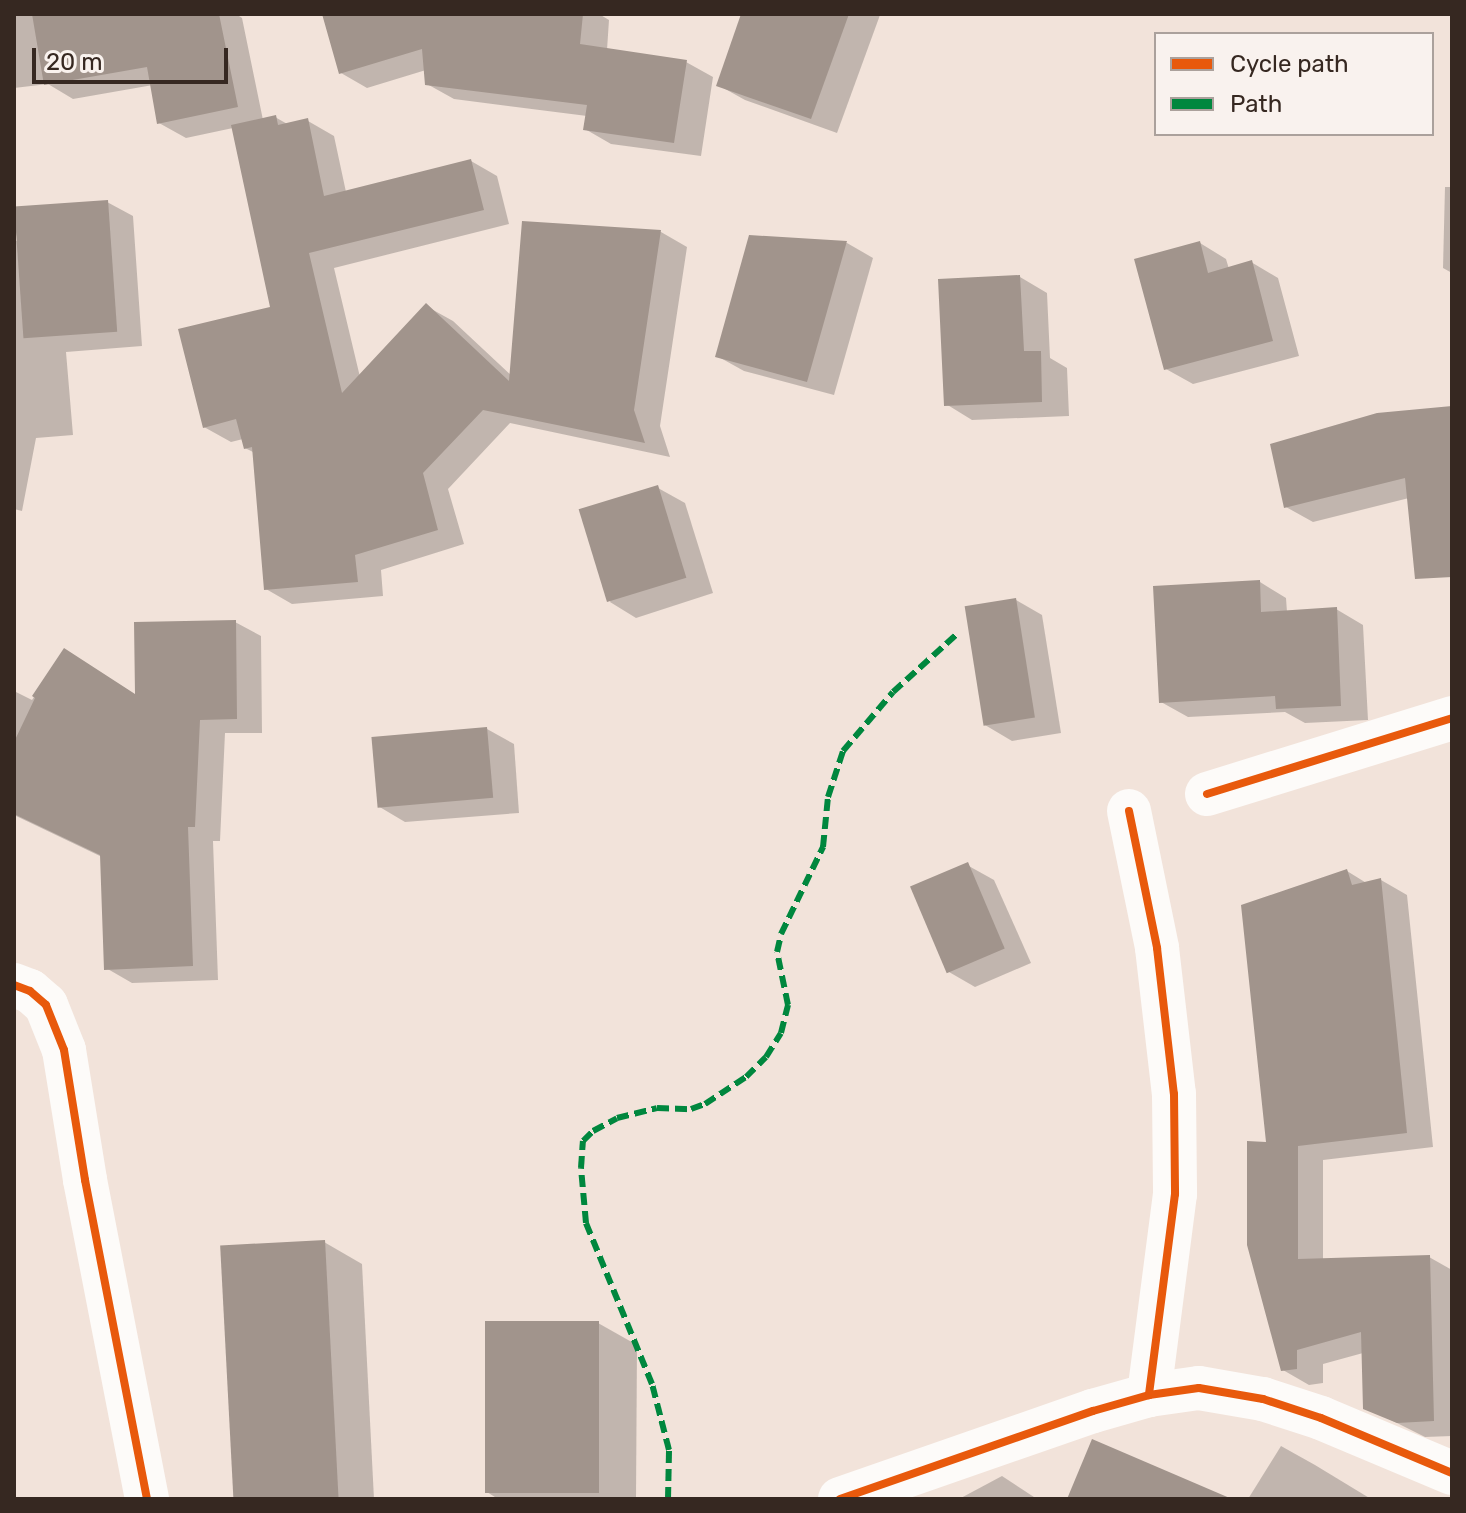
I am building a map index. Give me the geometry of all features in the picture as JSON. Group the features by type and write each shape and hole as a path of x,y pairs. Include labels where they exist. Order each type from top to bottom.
{"street":[{"path":"1207,794 1452,718"},
{"path":"1129,811 1157,948 1174,1094 1175,1194 1149,1395"},
{"path":"14,985 30,991 46,1005 64,1050 85,1180 147,1499"},
{"path":"840,1499 1003,1441 1149,1395 1199,1388 1263,1399 1321,1418 1452,1473"}],"building":[{"path":"32,14 219,14 238,107 157,124 147,67 44,85"},
{"path":"322,14 583,14 580,44 687,60 674,143 583,130 587,105 425,85 422,49 339,74"},
{"path":"741,14 849,14 811,119 716,86"},
{"path":"276,115 278,125 308,118 324,196 471,159 484,210 309,253 342,393 426,303 509,381 522,221 661,230 634,410 645,443 483,410 423,473 438,530 355,555 358,582 264,590 252,447 244,449 236,419 203,428 178,329 270,307 231,125"},
{"path":"108,200 117,332 23,338 14,207"},
{"path":"749,235 847,241 807,382 715,357"},
{"path":"1200,241 1208,273 1252,260 1273,341 1164,370 1134,259"},
{"path":"1020,275 1024,351 1041,351 1042,402 944,406 938,279"},
{"path":"1452,406 1452,577 1415,579 1405,478 1284,508 1270,444 1377,413"},
{"path":"658,485 686,578 607,602 579,509"},
{"path":"1260,580 1261,612 1337,607 1341,706 1276,709 1275,696 1159,703 1153,586"},
{"path":"1016,598 1035,718 984,726 965,606"},
{"path":"236,620 237,719 200,720 195,827 188,827 193,966 104,970 100,855 14,814 14,742 35,698 32,696 64,648 135,694 134,622"},
{"path":"487,727 493,798 378,808 371,737"},
{"path":"968,862 1005,949 947,973 910,887"},
{"path":"1347,869 1352,885 1381,878 1407,1133 1298,1146 1298,1259 1430,1255 1434,1421 1397,1423 1363,1409 1361,1332 1297,1350 1297,1369 1281,1371 1247,1245 1247,1141 1266,1142 1241,905"},
{"path":"325,1240 339,1499 233,1499 220,1245"},
{"path":"485,1321 599,1321 599,1493 485,1493"},
{"path":"1092,1439 1232,1499 1067,1499"}],"marked path":[{"path":"668,1499 669,1450 652,1384 586,1223 581,1168 583,1141 593,1131 617,1118 657,1108 691,1109 705,1104 746,1077 766,1057 781,1033 788,1005 777,952 781,934 823,847 828,797 843,751 893,692 957,634"}],"cycle path":[{"path":"1207,794 1452,718"},
{"path":"1129,811 1157,948 1174,1094 1175,1194 1149,1395"},
{"path":"14,985 30,991 46,1005 64,1050 85,1180 147,1499"},
{"path":"840,1499 1093,1411 1149,1395 1199,1388 1263,1399 1321,1418 1452,1473"}]}
